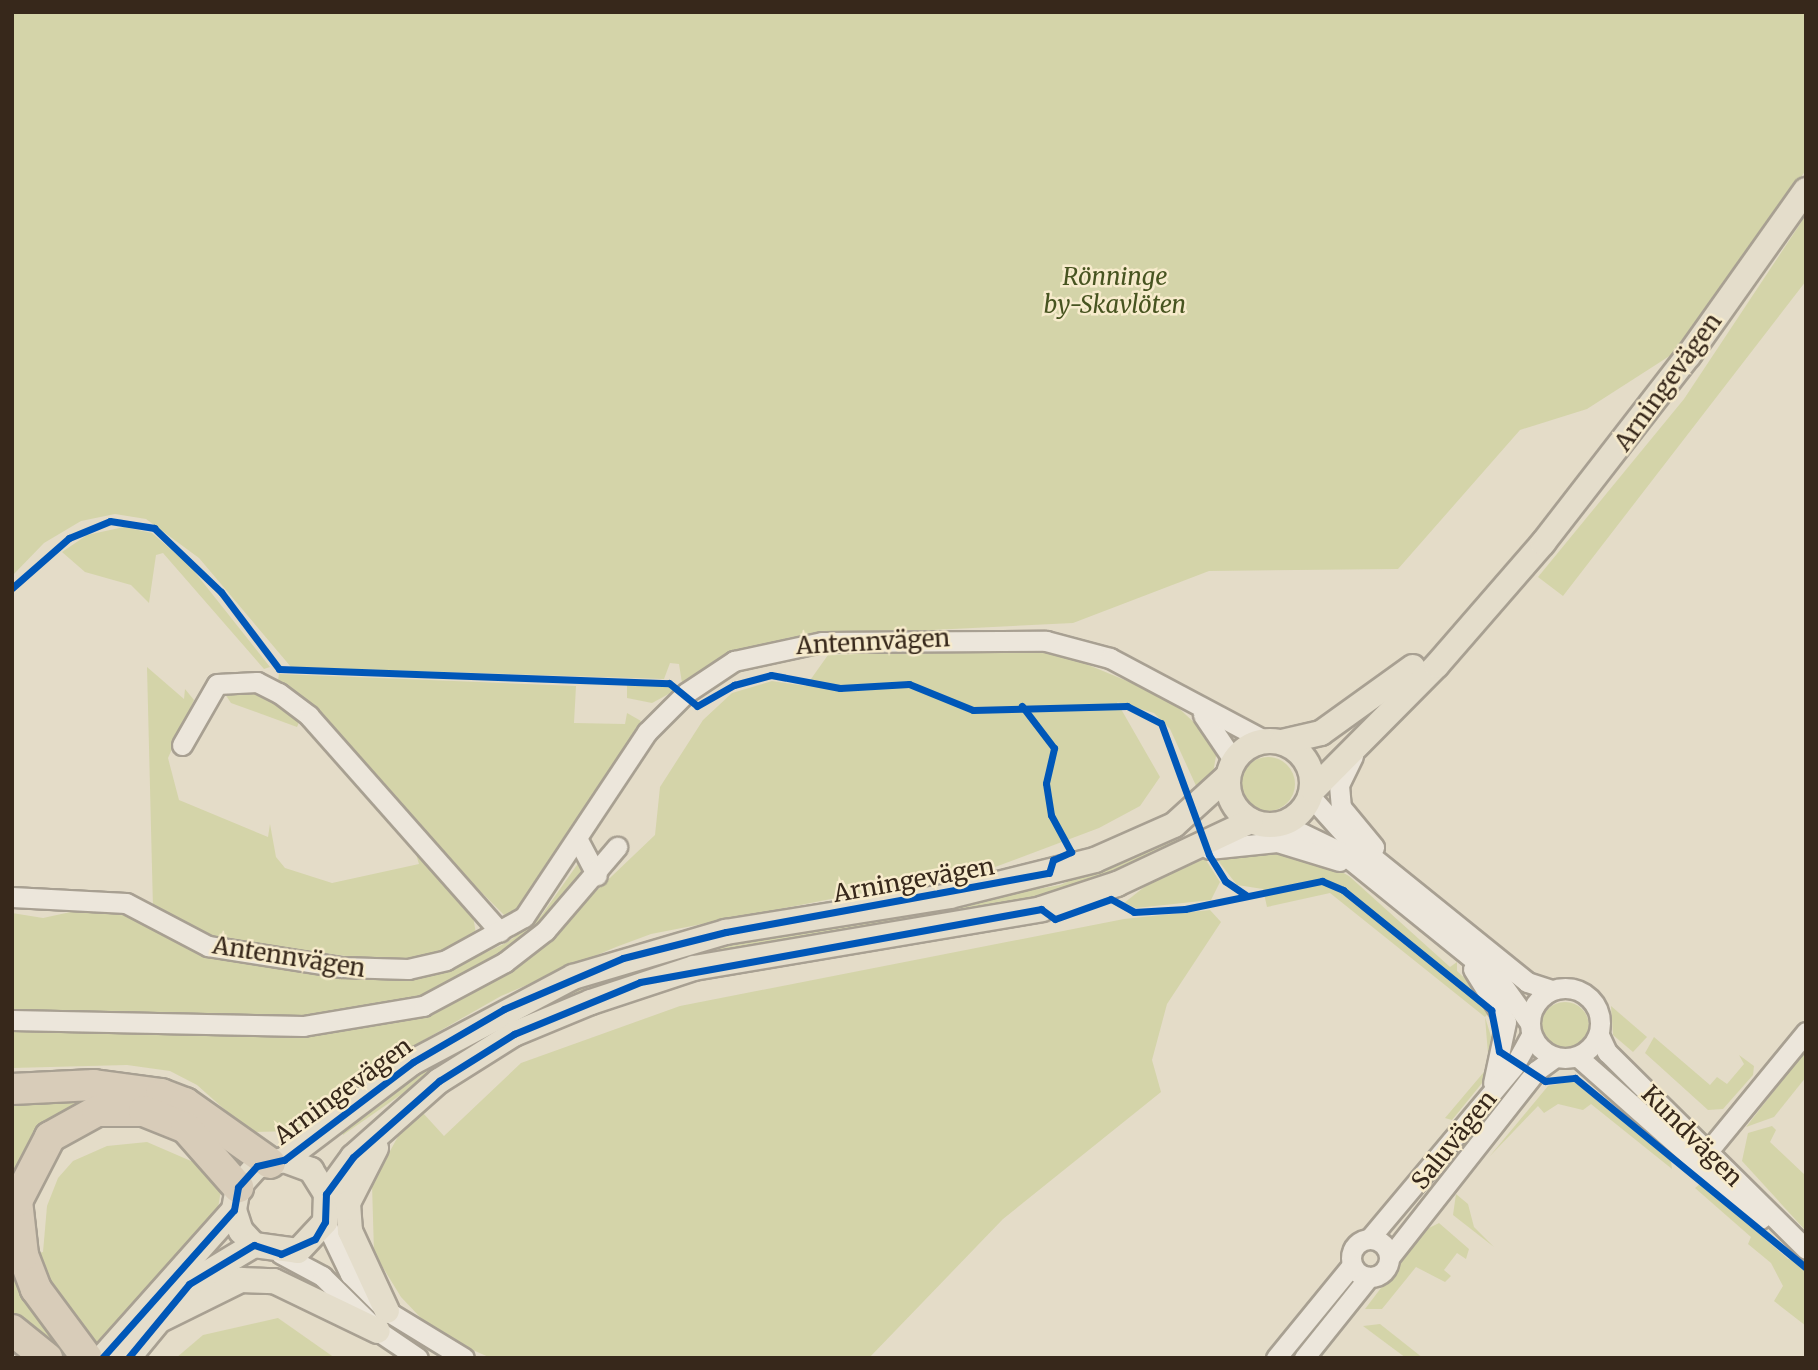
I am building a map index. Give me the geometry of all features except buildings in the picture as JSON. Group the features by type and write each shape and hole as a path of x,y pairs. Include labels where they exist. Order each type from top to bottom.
{"highway":[{"path":"12,1089 94,1085 161,1094 185,1102 277,1161"},
{"path":"87,1358 36,1289 23,1255 17,1201 50,1137 97,1111 144,1111 186,1128 236,1199"},
{"path":"12,1330 47,1358"}],"main road":[{"name":"Arningevägen","path":"1312,793 1384,713 1437,665 1522,567 1629,436 1806,190"},
{"name":"Arningevägen","path":"1274,741 1321,733 1377,695 1522,567"},
{"path":"1274,741 1306,760 1312,793 1283,824 1251,821 1232,802 1231,768 1274,741"},
{"name":"Arningevägen","path":"130,1345 257,1166 277,1161 413,1062 573,977 726,932 950,896 1095,860 1174,825 1231,768"},
{"name":"Arningevägen","path":"277,1161 310,1170 326,1194 353,1157 439,1080 514,1034 640,982 694,968 1007,918 1116,884 1251,821"},
{"path":"382,1321 350,1231 348,1203 390,1124"},
{"path":"236,1199 254,1245 281,1254 315,1239 325,1222 326,1194"},
{"name":"Arningevägen","path":"102,1358 130,1345 158,1321 189,1284 254,1245"},
{"path":"158,1321 241,1280 274,1281 382,1321"}],"street":[{"name":"Antennvägen","path":"12,897 38,901 86,897 126,903 208,946 379,971 446,960 500,932 524,916 579,840 648,733 686,693 734,661 775,649 961,637 1046,641 1110,658 1190,702 1274,741"},
{"path":"183,745 217,684 257,682 279,694 309,716 500,932"},
{"name":"Antennvägen","path":"1190,702 1231,768"},
{"path":"1384,713 1339,785 1341,807 1387,864"},
{"path":"1283,824 1313,834 1499,980 1530,1029 1553,1058 1578,1057 1599,1035 1592,1000 1576,989 1552,990 1527,982 1387,864 1324,817 1312,793"},
{"path":"606,797 606,824"},
{"path":"579,840 597,876"},
{"path":"1116,884 1223,844 1250,842 1300,846 1359,868"},
{"path":"12,1020 303,1026 423,1006 505,962 568,911 617,847"},
{"path":"1455,946 1506,1023 1505,1053 1480,1109"},
{"path":"1530,1029 1535,1002 1552,990"},
{"name":"Saluvägen","path":"1276,1358 1352,1265 1355,1246 1369,1239 1480,1109 1530,1029"},
{"path":"1703,1157 1806,1032"},
{"name":"Kundvägen","path":"1599,1035 1607,1052 1703,1157"},
{"name":"Kundvägen","path":"1578,1057 1703,1157 1806,1249"},
{"name":"Saluvägen","path":"1304,1358 1369,1277 1385,1269 1389,1258 1536,1071 1553,1058"},
{"path":"325,1222 350,1274 382,1321 464,1358"},
{"path":"1369,1239 1385,1247 1389,1258"},
{"path":"281,1254 322,1276 382,1321 418,1358"},
{"path":"1352,1265 1369,1277"}],"green space":[{"name":"Rönninge by-Skavlöten","path":"12,12 1806,12 1806,170 1682,348 1587,409 1520,430 1398,569 1209,571 1073,623 791,637 733,653 682,683 679,664 670,663 664,679 291,667 199,558 146,519 115,514 81,521 44,543 12,576"},
{"path":"1806,215 1806,281 1563,596 1538,577 1684,399"},
{"path":"124,527 152,533 190,566 270,667 264,669 163,553 156,555 149,603 131,585 85,572 62,552 87,535"},
{"path":"1017,648 1062,654 1168,698 1218,745 1213,773 1198,790 1170,729 1154,713 1117,702 1160,777 1140,806 1099,828 995,867 651,934 616,947 501,996 408,1049 294,1131 250,1132 197,1085 170,1071 127,1065 12,1068 12,913 43,918 89,908 124,913 197,951 395,980 461,964 508,942 541,916 584,855 588,880 575,897 482,971 431,998 308,1020 308,1030 416,1013 451,1000 548,937 655,835 660,787 703,720 732,693 772,681 806,686 828,655"},
{"path":"147,667 184,699 185,689 194,700 168,758 179,800 268,837 270,824 276,857 285,868 332,883 419,864 416,854 424,853 473,916 476,934 433,956 382,961 220,939 153,908"},
{"path":"279,674 576,686 574,723 625,724 627,713 641,721 516,912 504,915 277,687"},
{"path":"627,685 664,685 676,690 652,703 627,698"},
{"path":"232,686 258,688 300,720 297,727 231,703 225,694"},
{"path":"1268,757 1287,765 1295,784 1287,803 1268,811 1249,803 1241,784 1249,765"},
{"path":"1179,833 1184,842 1051,895 734,950 627,976 455,1057 343,1135 339,1128 452,1049 573,990 711,948 1060,885"},
{"path":"1240,846 1318,859 1349,876 1450,967 1457,962 1457,971 1494,1006 1485,1017 1330,893 1267,907 1263,889 1237,885 1212,853"},
{"path":"1204,857 1220,882 1211,900 1136,908 1124,903 1162,873"},
{"path":"1210,910 1221,922 1167,1004 1152,1060 1161,1092 1003,1219 869,1358 491,1358 436,1334 401,1297 374,1253 372,1184 401,1131 423,1113 444,1136 521,1063 680,1006 1124,919"},
{"path":"1565,1002 1582,1009 1589,1026 1582,1043 1565,1050 1548,1043 1541,1026 1548,1009"},
{"path":"1611,1006 1647,1037 1633,1052 1613,1035"},
{"path":"1485,1017 1494,1046 1487,1077 1452,1120 1445,1118 1489,1066"},
{"path":"1654,1037 1710,1085 1717,1077 1727,1084 1744,1064 1739,1055 1754,1066 1753,1075 1723,1109 1708,1110 1645,1053"},
{"path":"1806,1050 1806,1077 1774,1117 1746,1127"},
{"path":"1573,1081 1671,1161 1672,1169 1591,1104 1583,1110 1558,1104 1544,1113 1538,1106 1489,1157 1548,1086"},
{"path":"12,1096 103,1098 12,1191"},
{"path":"1772,1126 1776,1130 1770,1142 1806,1176 1806,1231 1742,1161 1748,1133"},
{"path":"147,1142 191,1161 192,1149 221,1190 218,1208 94,1350 47,1286 35,1254 43,1252 47,1206 58,1178 73,1161 107,1146"},
{"path":"1701,1183 1788,1259 1806,1261 1806,1326 1774,1301 1783,1286 1771,1263 1748,1244 1751,1237 1695,1188"},
{"path":"1456,1194 1468,1204 1474,1227 1494,1247 1453,1215"},
{"path":"1439,1223 1469,1249 1466,1259 1457,1253 1444,1270 1451,1276 1445,1282 1416,1267 1382,1309 1365,1309 1425,1230"},
{"path":"12,1254 74,1358 60,1358 12,1321"},
{"path":"278,1318 335,1358 176,1358 203,1335"},
{"path":"1380,1324 1423,1358 1406,1358 1363,1326"}],"cycle path":[{"path":"12,588 69,538 110,521 154,528 221,592 279,669 669,683 697,706 734,685 771,675 840,688 909,684 973,710 1127,706 1161,723 1209,855 1225,881 1246,895"},
{"path":"102,1358 234,1210 238,1187 257,1166 284,1160 413,1062 504,1009 623,958 726,932 1049,873 1053,860 1071,852 1051,815 1046,783 1054,748 1022,706"},
{"path":"128,1358 189,1284 254,1245 281,1254 315,1239 325,1222 326,1194 353,1157 439,1081 514,1034 640,982 1041,909 1055,919 1111,899 1134,912 1185,909 1322,881 1343,890 1491,1010 1499,1051 1545,1081 1575,1078 1806,1268"}]}
